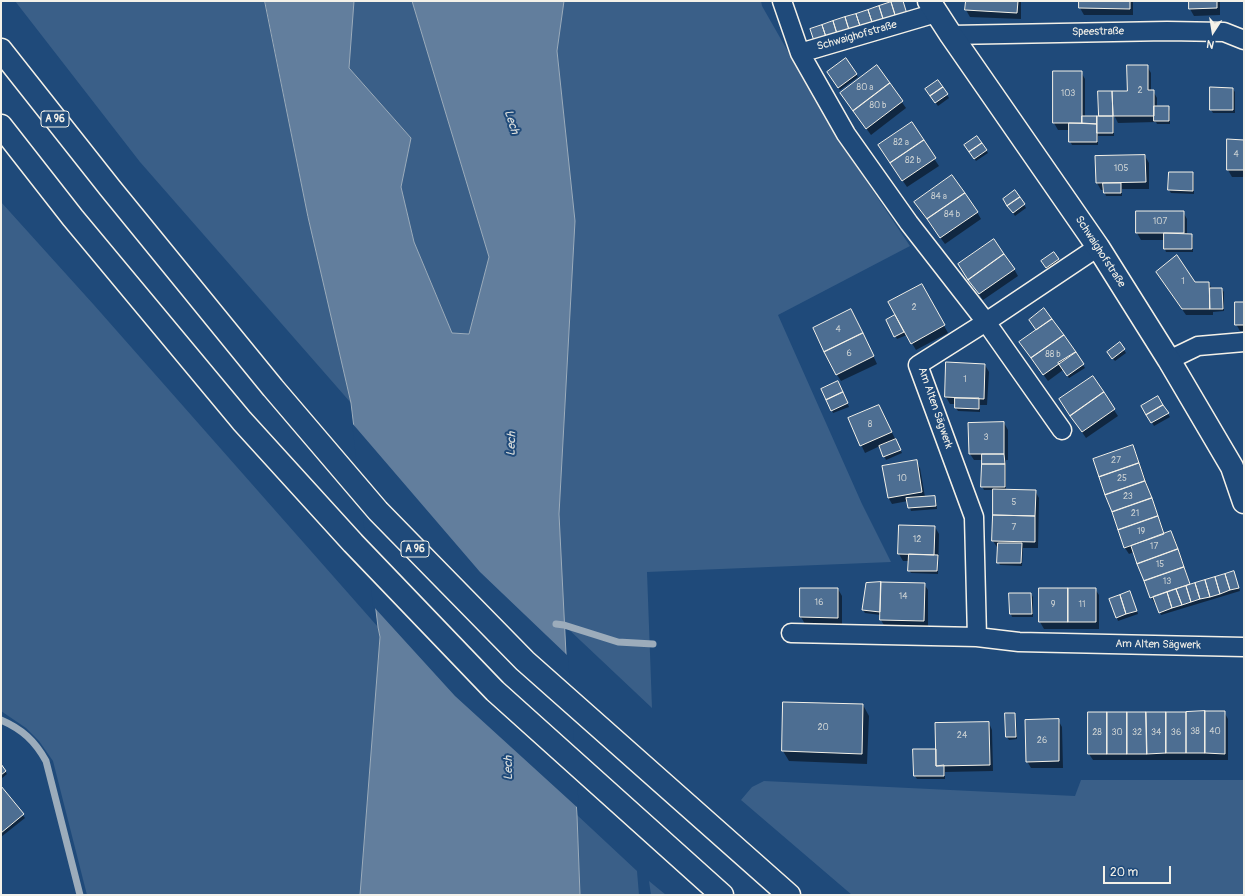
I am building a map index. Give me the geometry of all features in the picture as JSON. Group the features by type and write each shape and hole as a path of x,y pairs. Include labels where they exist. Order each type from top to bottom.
{"main road":[{"name":"Schwaighofstraße","path":"933,7 1098,247 1169,360 1232,467 1244,502"},
{"name":"A 96","path":"1,50 110,188 273,388 378,510 525,661 761,871 790,895"},
{"path":"1,126 73,218 242,421 353,543 495,691 722,895"}],"street":[{"name":"Schwaighofstraße","path":"782,1 800,53 846,134 909,223 986,322 1062,430"},
{"name":"Schwaighofstraße","path":"800,53 933,7"},
{"name":"Speestraße","path":"951,35 1167,31 1224,32 1244,40"},
{"name":"Am Alten Sägwerk","path":"977,637 974,517 918,364 986,322 1098,247"},
{"path":"1169,360 1198,346 1244,342"},
{"name":"Am Alten Sägwerk","path":"791,633 977,637 1019,642 1244,647"}],"shaded area":[{"path":"15,1 265,1 308,217 351,403 140,162"},
{"path":"354,1 412,1 489,257 469,334 452,333 414,242 401,187 411,138 349,68"},
{"path":"564,1 761,1 762,6 838,139 910,246 778,315 862,504 891,562 647,572 652,708 564,625 559,514 575,221 557,51"},
{"path":"1,202 94,305 378,627 380,637 360,895 87,895 53,761 39,741 26,728 1,711"},
{"path":"1081,780 1244,780 1244,895 852,895 741,800 752,787 764,781 1075,796"},
{"path":"577,815 637,871 639,895 580,895"},
{"path":"649,881 666,895 651,895"}],"water":[{"name":"Lech","path":"265,1 354,1 349,68 411,138 401,187 414,242 452,333 469,334 489,257 412,1 564,1 557,51 575,221 559,514 566,654 577,815 580,895 360,895 380,637 351,403 308,217"}],"pier":[{"path":"352,423 480,572 568,656 579,809 455,696 373,606"}],"building":[{"path":"903,1 907,14 896,18 891,2"},
{"path":"966,1 1018,1 1017,13 965,10"},
{"path":"1079,1 1130,1 1130,9 1079,8"},
{"path":"1189,1 1217,1 1217,8 1189,9"},
{"path":"891,2 896,18 884,22 879,6"},
{"path":"879,6 884,22 873,25 868,10"},
{"path":"868,10 873,25 861,29 856,14"},
{"path":"856,14 861,29 850,33 845,17"},
{"path":"845,17 850,33 838,37 833,21"},
{"path":"833,21 838,37 827,40 822,25"},
{"path":"822,25 827,40 815,44 810,29"},
{"path":"846,58 857,74 838,88 827,72"},
{"path":"877,65 890,83 853,111 840,93"},
{"path":"1127,65 1148,65 1148,90 1154,90 1154,116 1113,116 1112,91 1127,91"},
{"path":"1053,71 1082,71 1082,123 1053,123"},
{"path":"938,80 943,87 930,96 925,89"},
{"path":"890,83 903,101 866,129 853,111"},
{"path":"943,87 948,94 935,103 930,96"},
{"path":"1210,87 1233,88 1233,110 1210,110"},
{"path":"1098,91 1112,91 1113,116 1099,116"},
{"path":"1154,106 1169,106 1169,121 1154,121"},
{"path":"1082,116 1097,116 1097,124 1082,123"},
{"path":"1097,116 1113,116 1113,133 1097,133"},
{"path":"912,122 924,140 890,163 878,145"},
{"path":"1069,123 1097,124 1097,142 1069,142"},
{"path":"977,136 982,143 969,152 964,145"},
{"path":"1227,139 1244,140 1244,170 1227,170"},
{"path":"924,140 936,158 902,181 890,163"},
{"path":"982,143 987,150 974,159 969,152"},
{"path":"1145,155 1146,182 1096,183 1095,156"},
{"path":"1169,172 1193,172 1193,191 1168,190"},
{"path":"952,175 965,193 927,219 914,202"},
{"path":"1103,183 1121,183 1121,193 1104,193"},
{"path":"1015,190 1020,197 1007,206 1003,199"},
{"path":"965,193 978,212 940,238 927,219"},
{"path":"1020,197 1025,204 1013,213 1007,206"},
{"path":"1136,211 1184,211 1184,233 1136,233"},
{"path":"1164,233 1192,234 1192,249 1164,249"},
{"path":"994,239 1004,254 968,280 958,264"},
{"path":"1054,252 1059,259 1046,268 1041,261"},
{"path":"1004,254 1015,269 979,294 968,280"},
{"path":"1177,255 1195,282 1209,282 1210,309 1182,309 1156,272"},
{"path":"922,284 945,325 911,344 888,302"},
{"path":"1210,288 1222,288 1223,309 1210,309"},
{"path":"1235,302 1244,302 1244,325 1235,325"},
{"path":"1044,308 1052,319 1036,330 1029,320"},
{"path":"851,309 863,333 824,352 813,328"},
{"path":"895,315 904,332 894,337 886,320"},
{"path":"1052,319 1064,335 1031,358 1019,342"},
{"path":"863,333 874,356 836,375 824,352"},
{"path":"1064,335 1076,352 1043,375 1031,358"},
{"path":"1120,342 1125,349 1112,359 1107,352"},
{"path":"1076,352 1084,364 1067,376 1058,363"},
{"path":"946,362 985,364 984,399 945,397"},
{"path":"1093,376 1104,392 1070,416 1059,399"},
{"path":"838,381 843,392 826,400 821,389"},
{"path":"843,392 848,403 831,411 826,400"},
{"path":"1104,392 1115,409 1082,432 1070,416"},
{"path":"1158,396 1163,405 1146,415 1141,406"},
{"path":"955,398 979,398 979,409 955,408"},
{"path":"879,405 892,432 860,446 848,418"},
{"path":"1163,405 1169,413 1151,423 1146,415"},
{"path":"1004,422 1004,454 969,454 968,423"},
{"path":"896,439 901,450 883,457 879,446"},
{"path":"1133,445 1139,463 1099,477 1093,459"},
{"path":"982,454 1004,454 1005,464 982,464"},
{"path":"917,460 922,492 888,498 882,466"},
{"path":"1139,463 1145,481 1105,495 1099,477"},
{"path":"982,464 1005,464 1005,487 981,487"},
{"path":"1145,481 1152,498 1112,512 1105,495"},
{"path":"993,489 1036,490 1035,516 993,515"},
{"path":"935,496 936,506 908,508 906,498"},
{"path":"1152,498 1158,516 1118,530 1112,512"},
{"path":"993,515 1035,516 1035,542 992,541"},
{"path":"1158,516 1164,534 1124,548 1118,530"},
{"path":"899,525 935,526 934,555 898,554"},
{"path":"1171,531 1178,549 1137,564 1131,546"},
{"path":"998,543 1022,543 1021,563 997,563"},
{"path":"1178,549 1184,567 1144,581 1137,564"},
{"path":"909,554 938,555 937,571 908,571"},
{"path":"1184,567 1190,584 1150,598 1144,581"},
{"path":"1234,571 1239,588 1230,590 1225,574"},
{"path":"1225,574 1230,590 1220,594 1215,577"},
{"path":"1215,577 1220,594 1210,597 1205,580"},
{"path":"1205,580 1210,597 1200,599 1195,583"},
{"path":"881,582 925,583 924,621 880,620"},
{"path":"881,582 880,612 862,610 866,583"},
{"path":"1195,583 1200,599 1191,602 1186,586"},
{"path":"1186,586 1191,602 1182,605 1176,589"},
{"path":"800,588 838,588 838,618 800,617"},
{"path":"1039,588 1068,588 1068,622 1039,622"},
{"path":"1068,588 1096,588 1096,622 1068,622"},
{"path":"1176,589 1182,605 1172,608 1167,592"},
{"path":"1130,591 1137,611 1126,614 1120,595"},
{"path":"1167,592 1172,608 1159,613 1153,597"},
{"path":"1009,593 1031,593 1032,614 1010,614"},
{"path":"1120,595 1126,614 1116,618 1109,599"},
{"path":"783,702 863,704 862,754 782,751"},
{"path":"1205,711 1205,753 1186,753 1186,712"},
{"path":"1205,711 1225,711 1225,754 1205,753"},
{"path":"1088,712 1107,712 1107,754 1088,754"},
{"path":"1107,712 1127,712 1127,754 1107,754"},
{"path":"1127,712 1146,712 1147,754 1127,754"},
{"path":"1146,712 1166,712 1166,753 1147,754"},
{"path":"1166,712 1186,712 1186,753 1166,753"},
{"path":"1005,713 1015,713 1016,737 1006,737"},
{"path":"1059,719 1059,761 1026,762 1025,720"},
{"path":"989,722 990,765 936,766 935,723"},
{"path":"913,749 936,749 936,766 944,765 944,776 914,776"},
{"path":"1,764 6,771 1,775"},
{"path":"1,786 24,814 1,833"}],"waterway":[{"path":"556,624 564,625 618,642 653,644"},
{"path":"1,720 15,727 27,736 37,747 46,761 80,895"}]}
